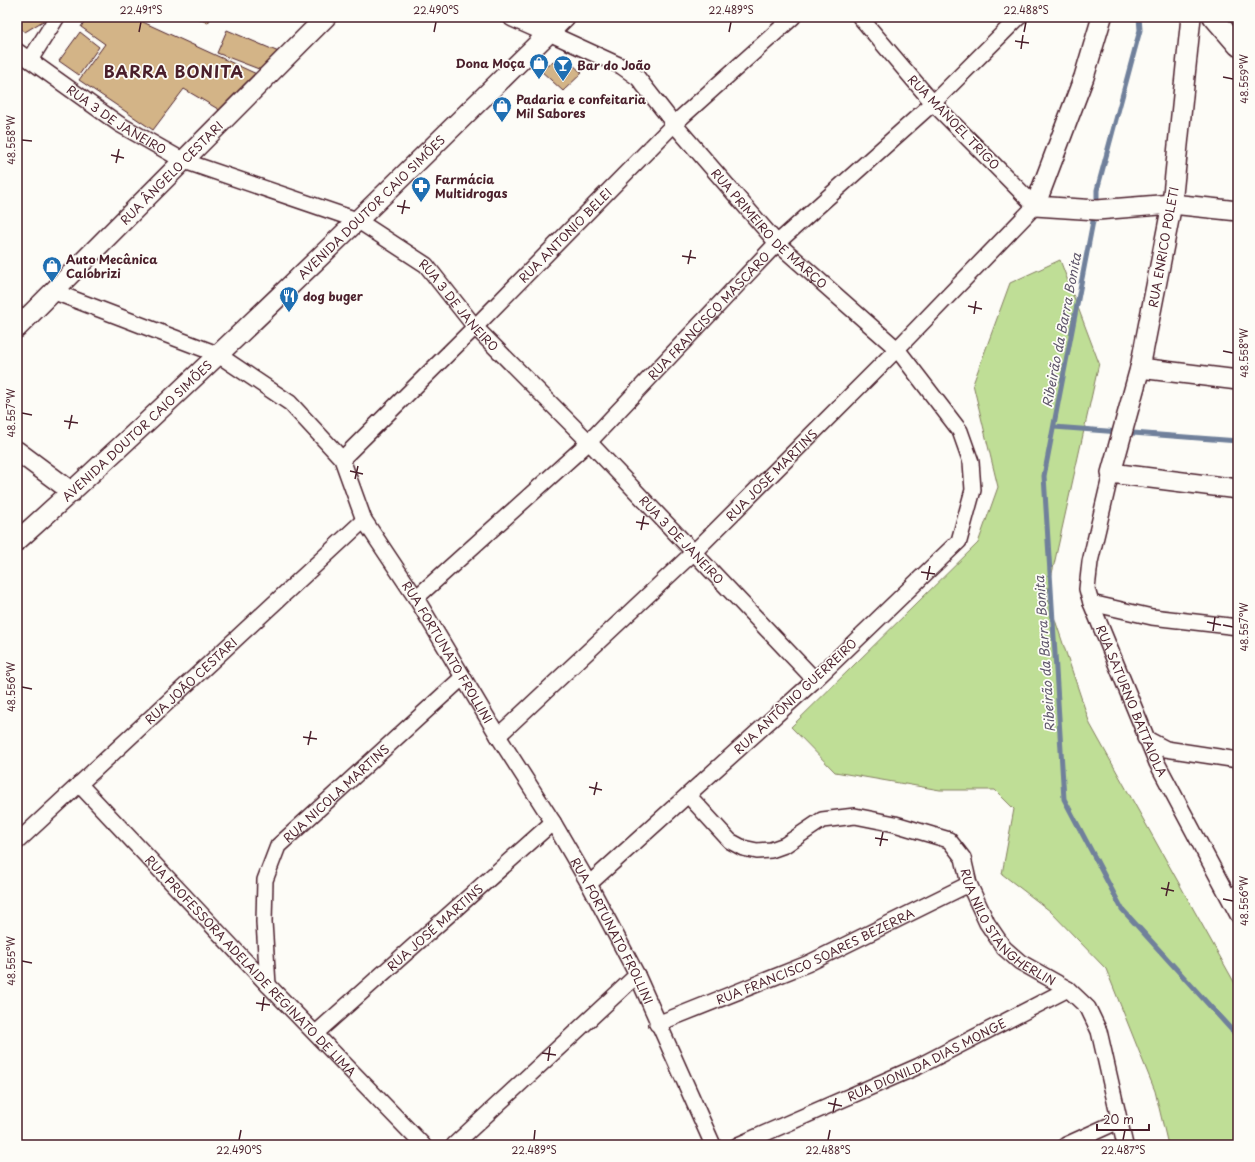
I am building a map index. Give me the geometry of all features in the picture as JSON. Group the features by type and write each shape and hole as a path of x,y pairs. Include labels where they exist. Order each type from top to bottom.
{"street":[{"path":"30,60 57,17"},
{"name":"RUA ÂNGELO CESTARI","path":"17,328 52,291 184,161 326,17"},
{"name":"RUA PRIMEIRO DE MARÇO","path":"513,17 621,66 638,78 674,124 777,243 897,349 960,431 971,462 973,490"},
{"name":"AVENIDA DOUTOR CAIO SIMÕES","path":"17,541 72,492 217,354 565,17"},
{"name":"RUA ANTONIO BELEI","path":"342,459 475,327 674,124 792,17"},
{"name":"RUA MANOEL TRIGO","path":"860,17 933,103 1035,206"},
{"name":"RUA FRANCISCO MASCARO","path":"416,598 589,442 777,243 933,103 1019,17"},
{"path":"1102,17 1084,77 1035,206 1061,209 1097,210 1172,204 1238,211"},
{"name":"RUA ENRICO POLETI","path":"1111,473 1140,368 1172,204 1191,17"},
{"path":"1213,17 1238,46"},
{"name":"RUA 3 DE JANEIRO","path":"17,50 119,124 184,161 357,220 426,265 475,327 589,442 815,680"},
{"name":"RUA JOSÉ MARTINS","path":"498,736 694,552 897,349 1035,206"},
{"name":"RUA FORTUNATO FROLLINI","path":"52,291 217,354 290,403 342,459 364,520 416,598 498,736 553,822 589,884 637,975 713,1145"},
{"path":"1140,368 1238,380"},
{"path":"17,451 72,492"},
{"path":"1111,473 1238,489"},
{"name":"RUA SATURNO BATTAIOLA","path":"1111,473 1090,562 1088,589 1091,603 1145,738 1233,893 1238,915"},
{"name":"RUA ANTÔNIO GUERREIRO","path":"589,884 815,680 959,541 973,490"},
{"name":"RUA JOÃO CESTARI","path":"17,842 364,520"},
{"path":"1091,603 1152,617 1238,627"},
{"name":"RUA NICOLA MARTINS","path":"268,985 264,922 265,880 278,846 463,677"},
{"path":"1145,738 1166,749 1238,760"},
{"name":"RUA PROFESSORA ADELAIDE REGINATO DE LIMA","path":"79,784 268,985 424,1145"},
{"name":"RUA NILO STANGHERLIN","path":"688,795 730,841 742,848 757,851 771,850 785,845 822,820 855,816 895,824 949,840 963,858 969,884 987,923 1004,948 1020,962 1068,988 1088,1008 1099,1031 1119,1121 1126,1145"},
{"name":"RUA JOSÉ MARTINS","path":"316,1033 553,822"},
{"name":"RUA FRANCISCO SOARES BEZERRA","path":"658,1024 807,964 969,884"},
{"path":"454,1145 637,975"},
{"name":"RUA DIONILDA DIAS MONGE","path":"738,1145 919,1066 1068,988"},
{"path":"1066,1145 1119,1121"}],"green space":[{"path":"1060,260 1099,363 1047,596 1090,724 1238,989 1238,1145 1168,1145 1155,1091 1106,969 1050,911 1002,874 1014,809 995,790 940,790 835,772 791,727 978,543 998,487 973,384 1010,283"}],"building":[{"path":"17,17 48,18 25,32 17,26"},
{"path":"87,17 132,17 261,76 223,112 184,89 153,130 79,80 105,44 81,27"},
{"path":"195,17 211,17 208,23"},
{"path":"227,30 281,53 264,71 217,53"},
{"path":"80,32 99,47 79,75 59,61"},
{"name":"Bar do João","path":"555,61 572,64 582,73 563,91 540,70"}],"waterway":[{"name":"Ribeirão da Barra Bonita","path":"1097,198 1097,190 1140,30 1139,17"},
{"name":"Ribeirão da Barra Bonita","path":"1094,216 1044,476 1064,799 1122,909 1238,1037"},
{"path":"1054,427 1238,441"}],"place":[{"name":"Dona Moça","path":"539,80"},
{"name":"Bar do João","path":"563,82"},
{"name":"Padaria e confeitaria Mil Sabores","path":"502,123"},
{"name":"Farmácia Multidrogas","path":"421,203"},
{"name":"Auto Mecânica Calobrizi","path":"52,283"},
{"name":"dog buger","path":"289,313"}],"district":[{"name":"BARRA BONITA","path":"174,71"}]}
